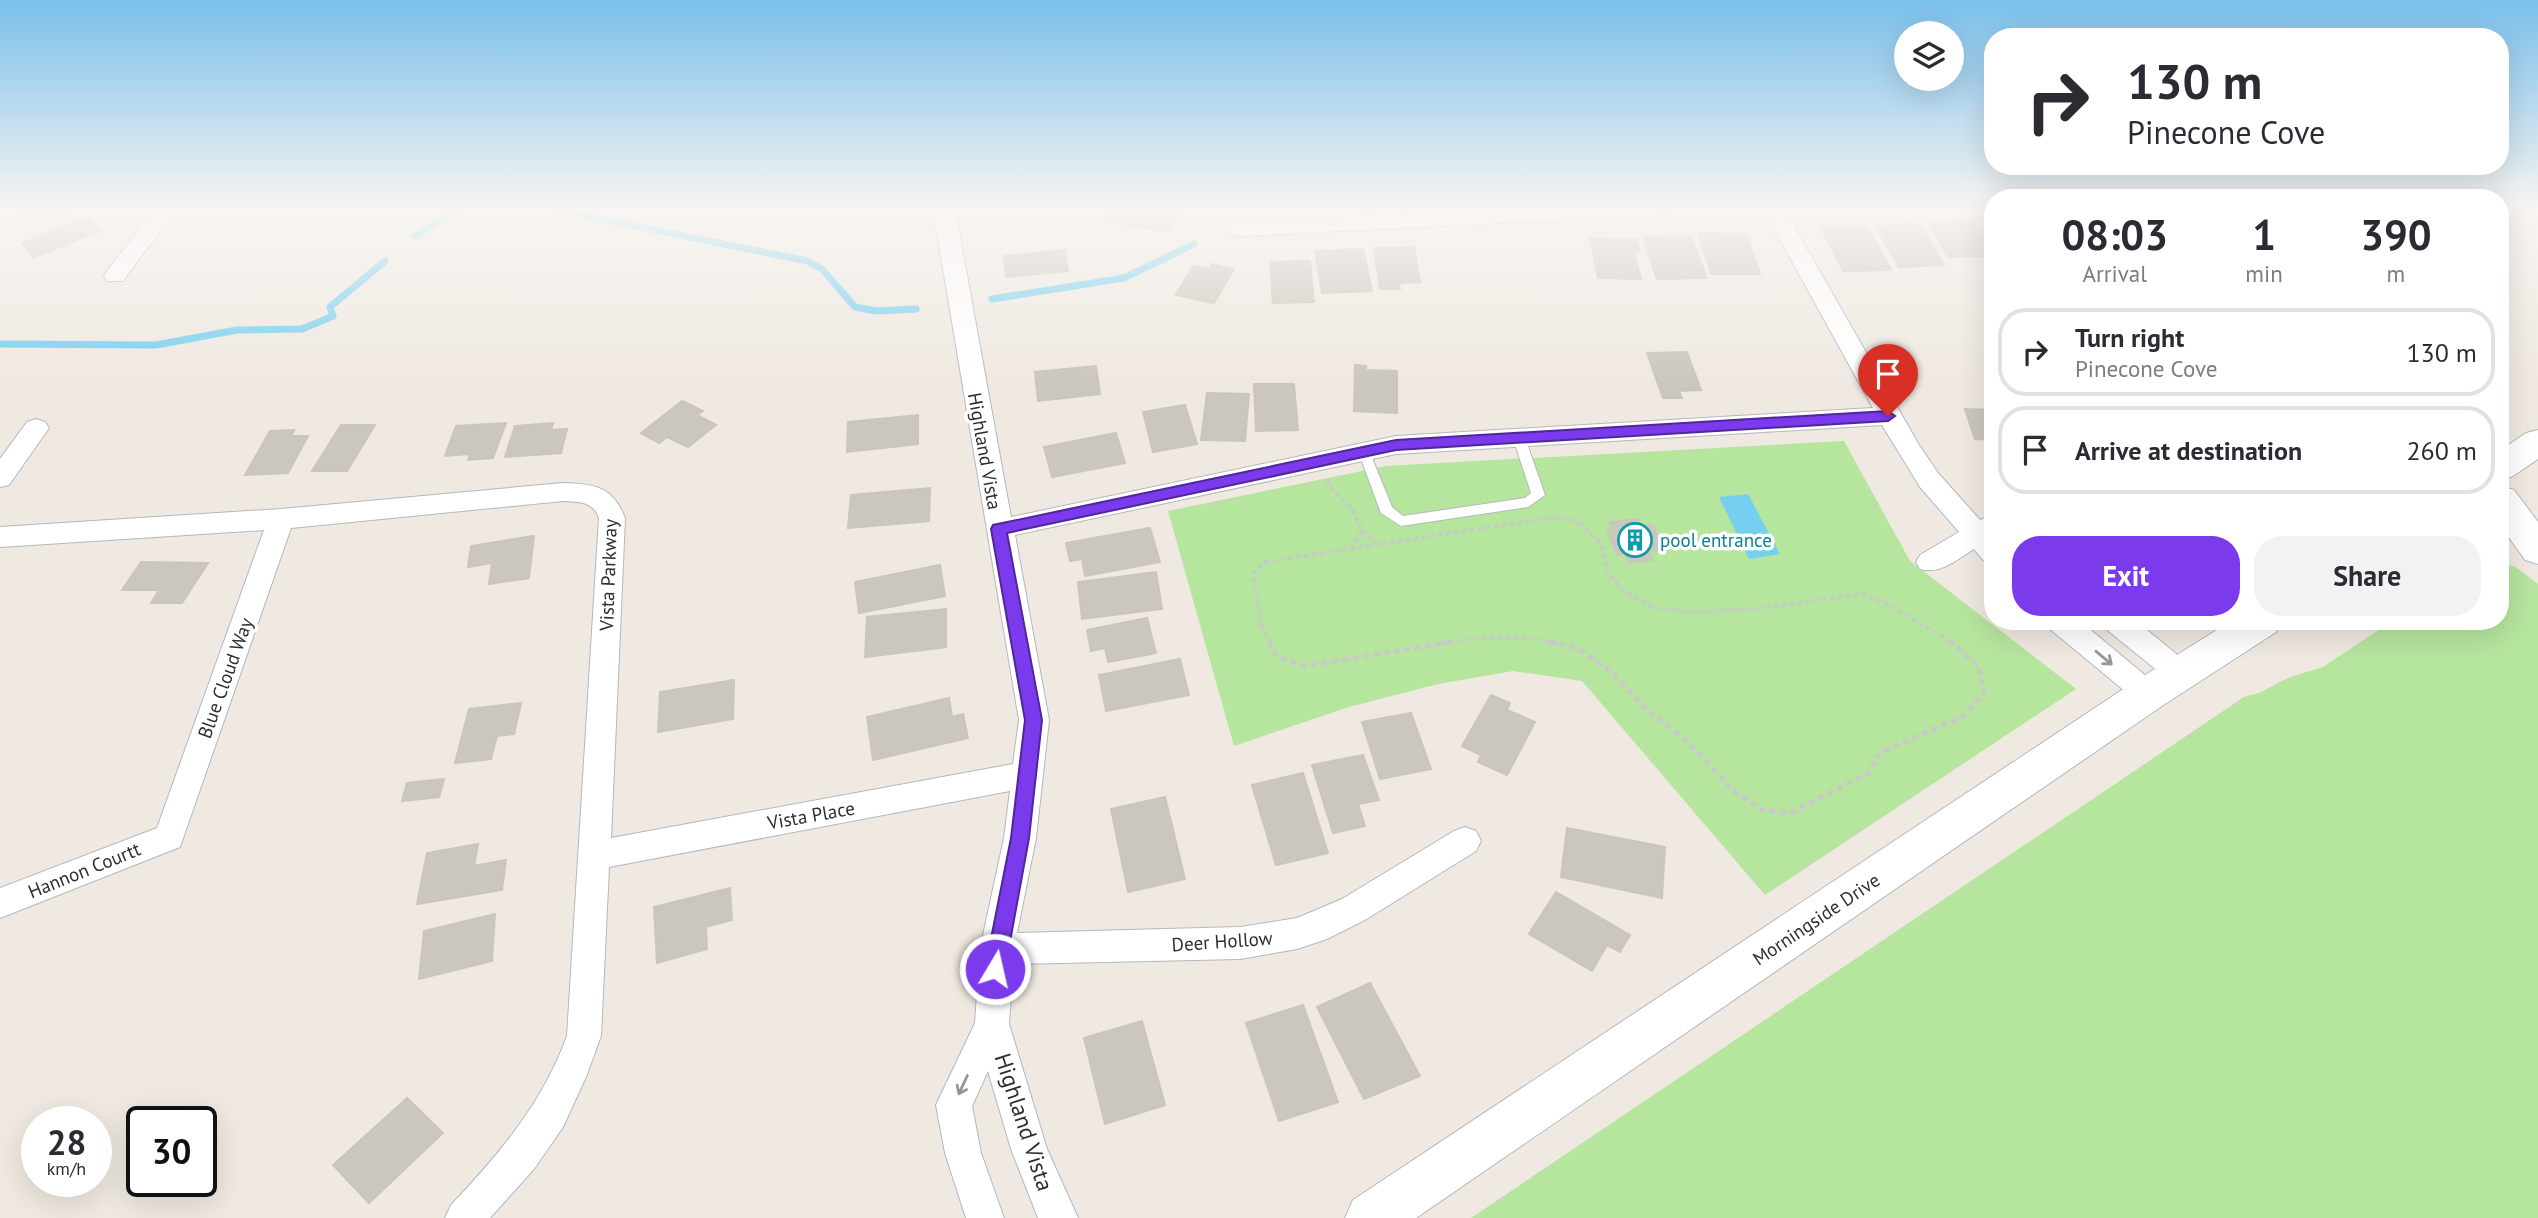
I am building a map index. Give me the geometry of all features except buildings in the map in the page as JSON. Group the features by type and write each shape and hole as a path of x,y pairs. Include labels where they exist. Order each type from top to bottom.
{"street":[{"path":"115,276 123,266"},
{"name":"Highland Vista","path":"954,266 1034,720 1020,838 997,949 992,1024 1029,1149 1047,1197 1059,1218"},
{"path":"1805,266 1888,416 1929,480 1984,532"},
{"path":"999,529 1364,451 1409,444 1888,416"},
{"path":"0,478 36,428"},
{"path":"2509,462 2538,442"},
{"name":"Vista Parkway","path":"0,537 281,519 563,492 600,497 609,506 612,518 584,1037 572,1077 547,1122 519,1160 464,1218"},
{"path":"2509,510 2538,550"},
{"name":"Blue Cloud Way","path":"169,837 281,519"},
{"path":"1930,562 1984,540"},
{"path":"2509,551 2538,561"},
{"path":"2075,630 2164,683"},
{"path":"2123,630 2164,683"},
{"name":"Morningside Drive","path":"1371,1218 2164,683 2248,630"},
{"name":"Vista Place","path":"595,855 1027,775"},
{"name":"Hannon Courtt","path":"0,903 169,837"},
{"name":"Deer Hollow","path":"997,949 1240,943 1280,937 1314,928 1465,841"},
{"name":"Highland Vista","path":"985,1218 963,1153 954,1105 992,1024"}],"lane":[{"path":"1364,451 1386,510 1401,521 1528,502 1538,495 1519,438"}],"path":[{"path":"1326,478 1333,491 1352,508 1362,531 1378,544"},
{"path":"1555,517 1578,522 1602,545 1607,570 1622,590 1655,608 1689,612 1753,609 1860,594 1888,604 1948,639 1978,666 1984,693 1964,716 1881,751 1869,774 1788,814 1760,809 1734,791 1686,740 1645,708 1614,674 1578,648 1538,639 1461,640 1304,666 1276,656 1262,627 1253,574 1264,562 1378,544 1555,517"},
{"path":"1351,548 1362,531"}],"green space":[{"path":"1844,441 1910,561 1984,618 1984,630 1999,630 2076,689 1765,895 1582,681 1513,671 1438,684 1349,707 1234,746 1168,511 1386,466"},
{"path":"2509,564 2538,584 2538,1218 1471,1218 2244,697 2259,693 2290,677 2323,667 2378,630 2509,630"}],"water":[{"path":"1748,494 1780,554 1749,559 1719,497"}],"waterway":[{"path":"0,344 156,345 237,330 302,329 333,316 330,307 379,266"},
{"path":"816,266 822,269 855,307 876,311 916,309"},
{"path":"992,299 1124,278 1149,266"}],"place":[{"name":"pool entrance","path":"1635,540"}],"route":[{"path":"995,969 1020,838 1034,720 999,529 1396,445 1888,416"}]}
